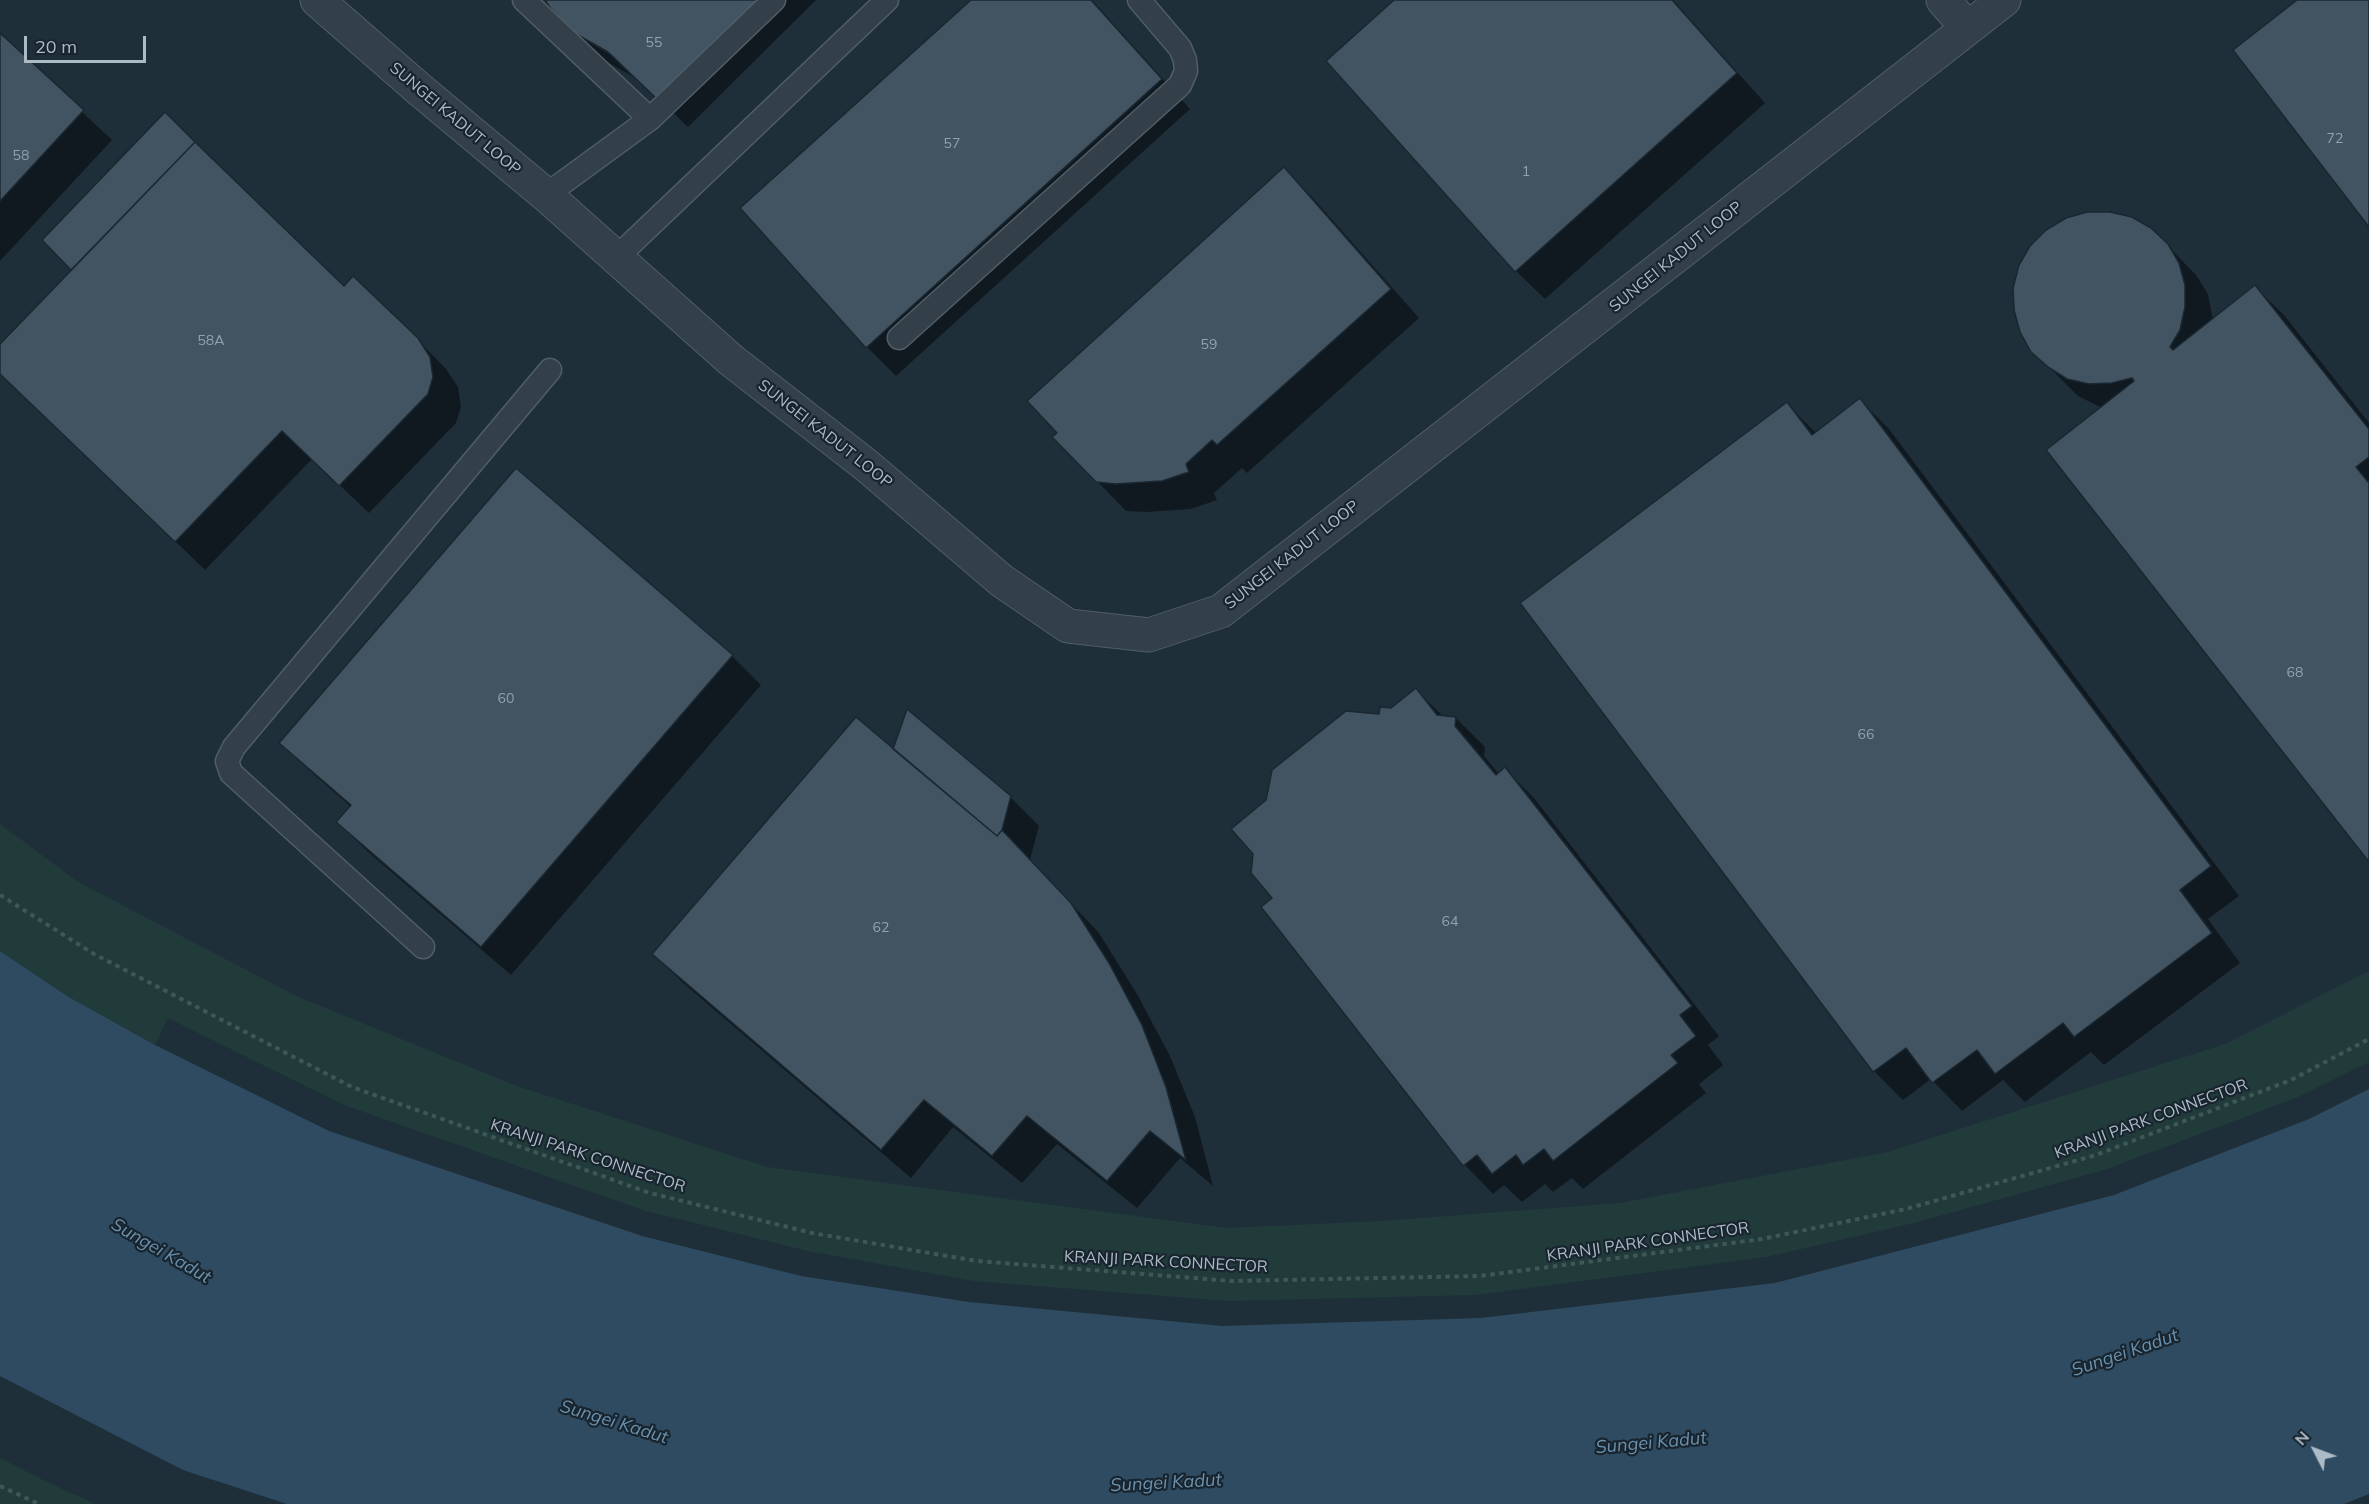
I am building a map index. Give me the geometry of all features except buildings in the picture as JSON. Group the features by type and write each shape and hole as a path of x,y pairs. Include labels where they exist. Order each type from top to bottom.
{"street":[{"path":"1943,0 1968,27"},
{"name":"SUNGEI KADUT LOOP","path":"320,1 411,82 617,257 731,360 866,465 1002,581 1068,626 1149,635 1221,611 2004,0"}],"lane":[{"path":"524,0 650,119"},
{"path":"546,195 650,119 774,0"},
{"path":"617,257 887,0"},
{"path":"899,338 1180,85 1186,71 1185,60 1180,48 1139,0"},
{"path":"423,947 231,773 227,761 234,747 550,370"}],"path":[{"name":"KRANJI PARK CONNECTOR","path":"0,895 94,954 352,1087 650,1193 812,1233 977,1261 1232,1281 1480,1276 1762,1239 1906,1209 2096,1155 2291,1080 2369,1039"},
{"path":"0,1486 39,1504"}],"green space":[{"path":"0,824 78,882 296,996 514,1085 767,1167 1226,1228 1381,1221 1620,1203 1888,1152 2225,1044 2369,971 2369,1062 2298,1097 2104,1170 1914,1223 1766,1257 1475,1295 1228,1301 974,1281 808,1251 646,1211 344,1105 168,1018 155,1045 67,996 0,951"},
{"path":"0,1458 47,1482 95,1504 0,1504"}],"water":[{"name":"Sungei Kadut","path":"0,951 67,996 155,1045 329,1131 642,1236 801,1276 969,1302 1222,1326 1481,1318 1775,1283 2114,1195 2309,1119 2369,1089 2369,1494 2344,1504 287,1504 183,1470 0,1376"}]}
